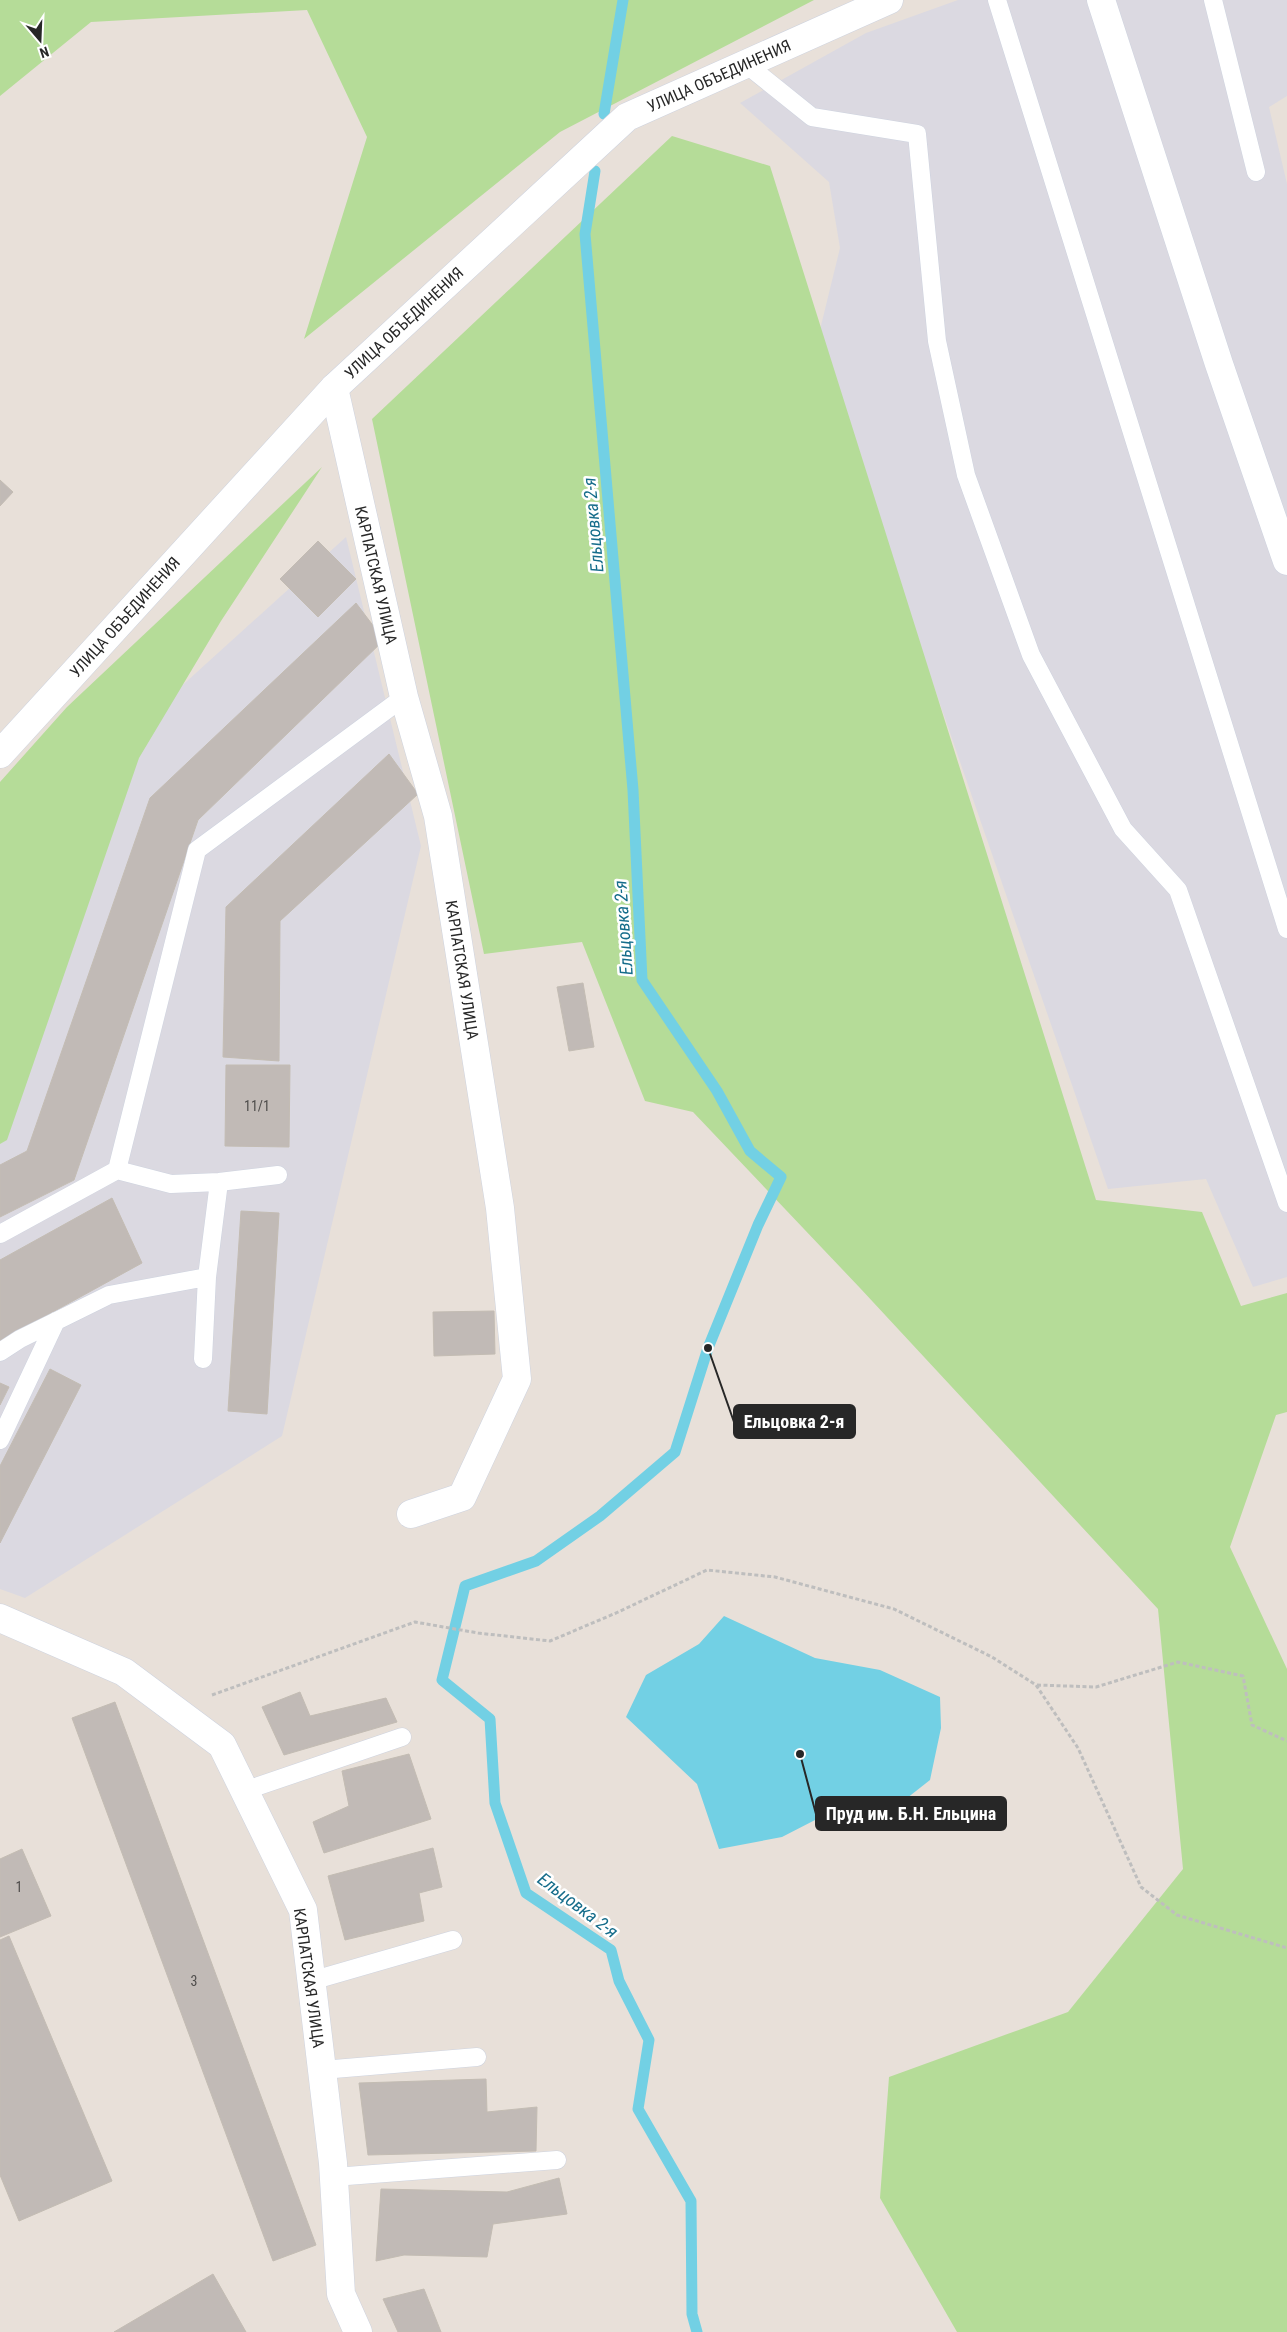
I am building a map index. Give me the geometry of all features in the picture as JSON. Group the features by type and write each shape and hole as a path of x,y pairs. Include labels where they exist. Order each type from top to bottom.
{"street":[{"name":"УЛИЦА ОБЪЕДИНЕНИЯ","path":"0,754 334,388 627,118 889,0"},
{"path":"1101,0 1219,364 1287,561"},
{"name":"КАРПАТСКАЯ УЛИЦА","path":"334,388 404,697 438,816 500,1208 517,1379 462,1497 411,1514"},
{"name":"КАРПАТСКАЯ УЛИЦА","path":"0,1618 124,1672 222,1744 303,1910 334,2178 341,2294 358,2332"}],"lane":[{"path":"997,0 1287,929"},
{"path":"1213,0 1256,172"},
{"path":"746,64 812,118 917,134 937,342 966,476 1031,655 1123,829 1178,890 1287,1203"},
{"path":"118,1170 197,850 404,697"},
{"path":"0,1234 118,1170 171,1184 220,1182 278,1175"},
{"path":"203,1359 207,1277 220,1182"},
{"path":"0,1352 20,1339 109,1294 207,1277"},
{"path":"0,1440 56,1321"},
{"path":"244,1791 402,1737"},
{"path":"312,1981 453,1940"},
{"path":"322,2070 477,2056"},
{"path":"334,2178 557,2160"}],"path":[{"path":"174,1709 415,1622 550,1641 616,1613 707,1570 775,1577 894,1609 992,1657 1036,1685 1078,1748 1140,1887 1177,1915 1287,1948"},
{"path":"1036,1685 1096,1687 1178,1662 1244,1676 1252,1724 1287,1741"}],"shaded area":[{"path":"958,0 1287,0 1287,96 1269,107 1287,184 1287,1277 1253,1287 1206,1179 1108,1189 816,346 840,248 829,182 740,103 866,33"},
{"path":"346,537 421,846 282,1436 25,1598 0,1589 0,1114 143,721"}],"green space":[{"path":"0,0 814,0 560,132 304,339 367,137 307,10 91,22 0,96"},
{"path":"672,136 770,166 1096,1200 1202,1212 1241,1306 1287,1293 1287,1412 1276,1415 1230,1547 1287,1669 1287,2332 957,2332 880,2198 889,2077 1068,2012 1183,1869 1158,1609 860,1288 693,1112 645,1101 582,942 484,954 372,419"},
{"path":"322,467 221,621 139,758 7,1140 0,1144 0,782 67,707"}],"water":[{"path":"724,1616 815,1658 880,1670 940,1697 941,1728 930,1780 888,1813 817,1819 782,1837 719,1849 697,1784 626,1717 646,1675 699,1644"}],"building":[{"path":"0,480 13,492 0,506"},
{"path":"318,541 356,579 318,617 280,579"},
{"path":"356,603 384,640 198,820 74,1180 0,1217 0,1165 27,1151 150,798"},
{"path":"389,754 418,794 280,921 279,1061 223,1057 226,907"},
{"path":"583,983 594,1047 569,1051 557,987"},
{"path":"226,1065 290,1065 289,1147 225,1146"},
{"path":"112,1198 142,1263 0,1341 0,1260"},
{"path":"241,1211 279,1213 267,1414 228,1411"},
{"path":"494,1311 495,1354 434,1356 433,1312"},
{"path":"50,1369 81,1385 0,1543 0,1466"},
{"path":"0,1383 9,1387 0,1405"},
{"path":"300,1692 310,1716 386,1698 397,1722 284,1755 262,1707"},
{"path":"115,1702 316,2245 273,2261 72,1718"},
{"path":"409,1754 431,1819 324,1853 313,1822 349,1806 342,1771"},
{"path":"433,1848 442,1887 419,1893 424,1921 345,1940 328,1876"},
{"path":"22,1849 51,1916 0,1937 0,1859"},
{"path":"9,1936 112,2181 19,2221 0,2175 0,1940"},
{"path":"486,2079 487,2112 537,2107 536,2151 368,2155 359,2083"},
{"path":"559,2178 567,2214 493,2224 487,2257 404,2255 376,2261 381,2189 507,2192"},
{"path":"213,2274 246,2332 114,2332"},
{"path":"424,2289 441,2332 398,2332 383,2299"}],"waterway":[{"name":"Ельцовка 2-я","path":"604,114 623,0"},
{"name":"Ельцовка 2-я","path":"595,171 585,234 633,790 642,980 717,1091 750,1151 781,1177 758,1225 708,1348 675,1452 600,1516 536,1561 465,1586 442,1680 490,1719 495,1803 526,1893 611,1950 619,1981 649,2040 638,2109 691,2201 692,2314 697,2332"}],"place":[{"name":"Ельцовка 2-я","path":"708,1348"},
{"name":"Пруд им. Б.Н. Ельцина","path":"800,1754"}]}
